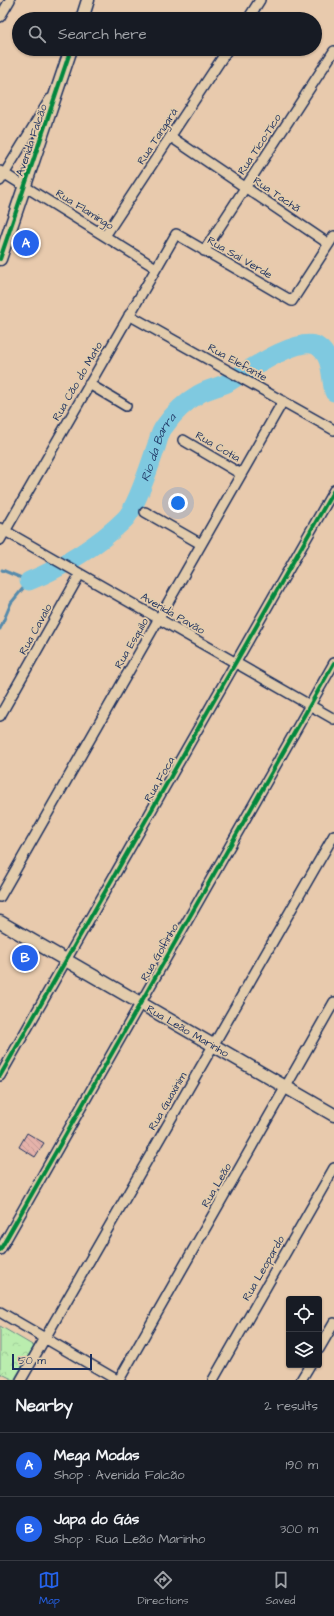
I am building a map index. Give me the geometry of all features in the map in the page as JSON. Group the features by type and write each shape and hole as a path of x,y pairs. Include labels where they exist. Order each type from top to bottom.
{"street":[{"path":"0,16 10,0"},
{"path":"84,12 88,0"},
{"path":"252,12 260,0"},
{"name":"Rua Tico-Tico","path":"204,251 334,51"},
{"name":"Avenida Falcão","path":"0,258 69,56"},
{"name":"Rua Tangará","path":"105,236 223,56"},
{"path":"1,176 58,86"},
{"name":"Rua Tachã","path":"171,137 246,187 332,240"},
{"name":"Rua Flamingo","path":"1,176 25,187 156,268"},
{"name":"Rua Saí Verde","path":"176,234 292,301 332,240"},
{"name":"Rua Cão do Mato","path":"0,540 3,529 90,384 176,234"},
{"name":"Rua Elefante","path":"129,315 334,430"},
{"path":"90,384 126,406"},
{"name":"Rua Esquilo","path":"0,898 283,401"},
{"name":"Rua Cotia","path":"183,440 241,474"},
{"name":"Rua Foca","path":"0,1076 334,490"},
{"path":"145,512 201,544"},
{"name":"Avenida Pavão","path":"3,529 334,719"},
{"name":"Rua Cavalo","path":"0,716 80,574"},
{"name":"Rua Golfinho","path":"0,1250 334,663"},
{"name":"Rua Guaxinim","path":"22,1380 334,835"},
{"name":"Rua Leão Marinho","path":"0,922 334,1115"},
{"name":"Rua Leão","path":"118,1380 334,1002"},
{"name":"Rua Leopardo","path":"213,1380 334,1168"},
{"path":"0,1312 118,1380"},
{"path":"322,1344 334,1323"},
{"path":"301,1380 308,1368"}],"green space":[{"path":"0,1326 34,1346 14,1380 0,1373"}],"building":[{"path":"27,1133 44,1143 35,1157 19,1147"}],"waterway":[{"name":"Rio da Barra","path":"29,581 42,576 80,554 104,537 125,519 134,506 162,429 175,413 194,397 205,391 227,383 285,350 309,344 317,346 326,355 330,367 334,392"},
{"name":"Rio da Barra","path":"0,629 11,603 29,581 2,570"}],"cycle path":[{"path":"0,259 69,56"},
{"path":"0,1076 334,490"},
{"path":"0,1250 334,663"}],"place":[{"name":"Mega Modas","path":"26,243"},
{"name":"Japa do Gás","path":"25,958"}]}
